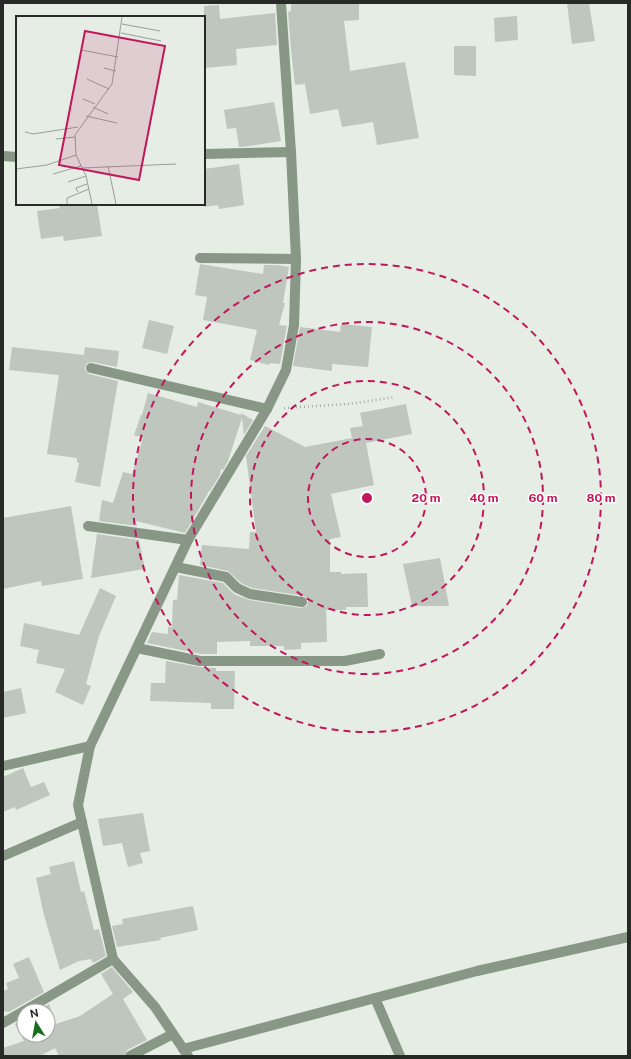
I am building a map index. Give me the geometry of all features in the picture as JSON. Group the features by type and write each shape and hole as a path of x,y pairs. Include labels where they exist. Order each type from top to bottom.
{"street":[{"path":"281,3 291,152 296,259 294,325 286,370 267,409 188,540 90,746 78,805 113,959 155,1007 186,1052 375,998 477,971 628,937"},
{"path":"205,154 291,152"},
{"path":"3,156 16,156"},
{"path":"200,258 296,259"},
{"path":"91,368 267,409"},
{"path":"88,526 188,540"},
{"path":"176,567 226,577 237,588 250,594 302,602"},
{"path":"137,648 200,661 345,661 380,654"},
{"path":"3,766 90,746"},
{"path":"3,856 82,822"},
{"path":"38,1003 113,959"},
{"path":"375,998 400,1056"},
{"path":"3,1023 16,1016"},
{"path":"130,1056 173,1034"}],"path":[{"path":"267,409 349,404 395,397"}],"building":[{"path":"291,3 359,3 359,20 344,21 350,71 405,62 419,138 377,145 373,122 342,127 338,109 310,114 305,84 295,85 288,12 291,11"},
{"path":"567,3 589,3 595,41 572,44"},
{"path":"219,5 220,19 275,13 277,45 236,49 237,65 205,68 204,6"},
{"path":"517,16 518,40 495,42 494,18"},
{"path":"454,46 476,46 476,76 454,75"},
{"path":"274,102 281,141 239,147 236,128 227,129 224,110"},
{"path":"239,164 244,205 219,209 218,205 204,207 205,169"},
{"path":"97,205 102,236 64,241 63,236 41,239 37,211 60,208 59,206"},
{"path":"200,264 263,274 264,265 289,267 283,303 285,303 279,325 287,326 280,364 270,363 269,365 250,360 257,330 203,320 207,297 195,295"},
{"path":"149,320 174,326 167,354 142,348"},
{"path":"341,324 372,327 368,367 332,364 332,371 293,366 300,327 340,332"},
{"path":"12,347 84,355 85,347 119,351 117,367 92,362 87,363 85,367 85,370 89,374 118,381 100,487 75,482 79,463 77,462 77,458 47,454 59,375 9,370"},
{"path":"148,393 197,407 198,402 241,415 241,413 253,420 244,435 242,418 228,461 223,470 221,469 220,475 185,533 136,521 137,526 99,521 102,500 113,503 123,472 132,474 143,438 134,435 142,415"},
{"path":"406,404 412,434 366,443 374,485 331,494 341,537 330,539 330,572 341,572 341,574 367,573 368,607 346,607 346,610 326,610 327,642 301,643 301,649 284,650 284,646 250,646 250,641 217,642 217,654 201,654 147,643 152,632 168,634 168,627 172,627 173,600 177,600 179,575 223,583 234,594 249,600 301,608 307,606 308,600 303,596 252,588 241,583 228,571 200,565 202,545 249,549 250,532 256,532 246,456 265,426 305,447 352,438 350,428 363,426 360,413"},
{"path":"71,506 83,579 42,586 41,581 3,589 3,518"},
{"path":"97,534 139,540 145,569 91,578"},
{"path":"440,558 449,606 412,606 403,564"},
{"path":"100,588 116,596 99,636 86,684 91,686 83,705 55,692 65,669 36,663 39,650 20,646 24,623 79,635"},
{"path":"166,661 199,667 216,668 216,671 235,671 234,709 211,709 211,703 150,701 151,683 165,683"},
{"path":"21,688 26,713 3,718 3,692"},
{"path":"23,768 31,787 44,782 50,795 16,810 15,807 3,812 3,777"},
{"path":"143,813 150,851 140,853 143,863 128,867 122,843 103,846 98,819"},
{"path":"74,861 81,892 84,891 94,930 99,929 106,956 93,963 91,959 79,961 60,970 44,915 36,878 51,874 49,867"},
{"path":"193,906 198,930 160,938 161,940 117,947 112,926 123,924 122,919"},
{"path":"29,957 44,992 25,1003 16,1003 16,1008 9,1012 3,1011 3,991 8,989 6,983 19,978 13,964"},
{"path":"112,967 133,992 123,999 147,1040 127,1050 124,1056 59,1056 55,1048 40,1056 3,1056 3,1048 18,1043 56,1043 56,1024 80,1016 113,994 101,974"}]}
